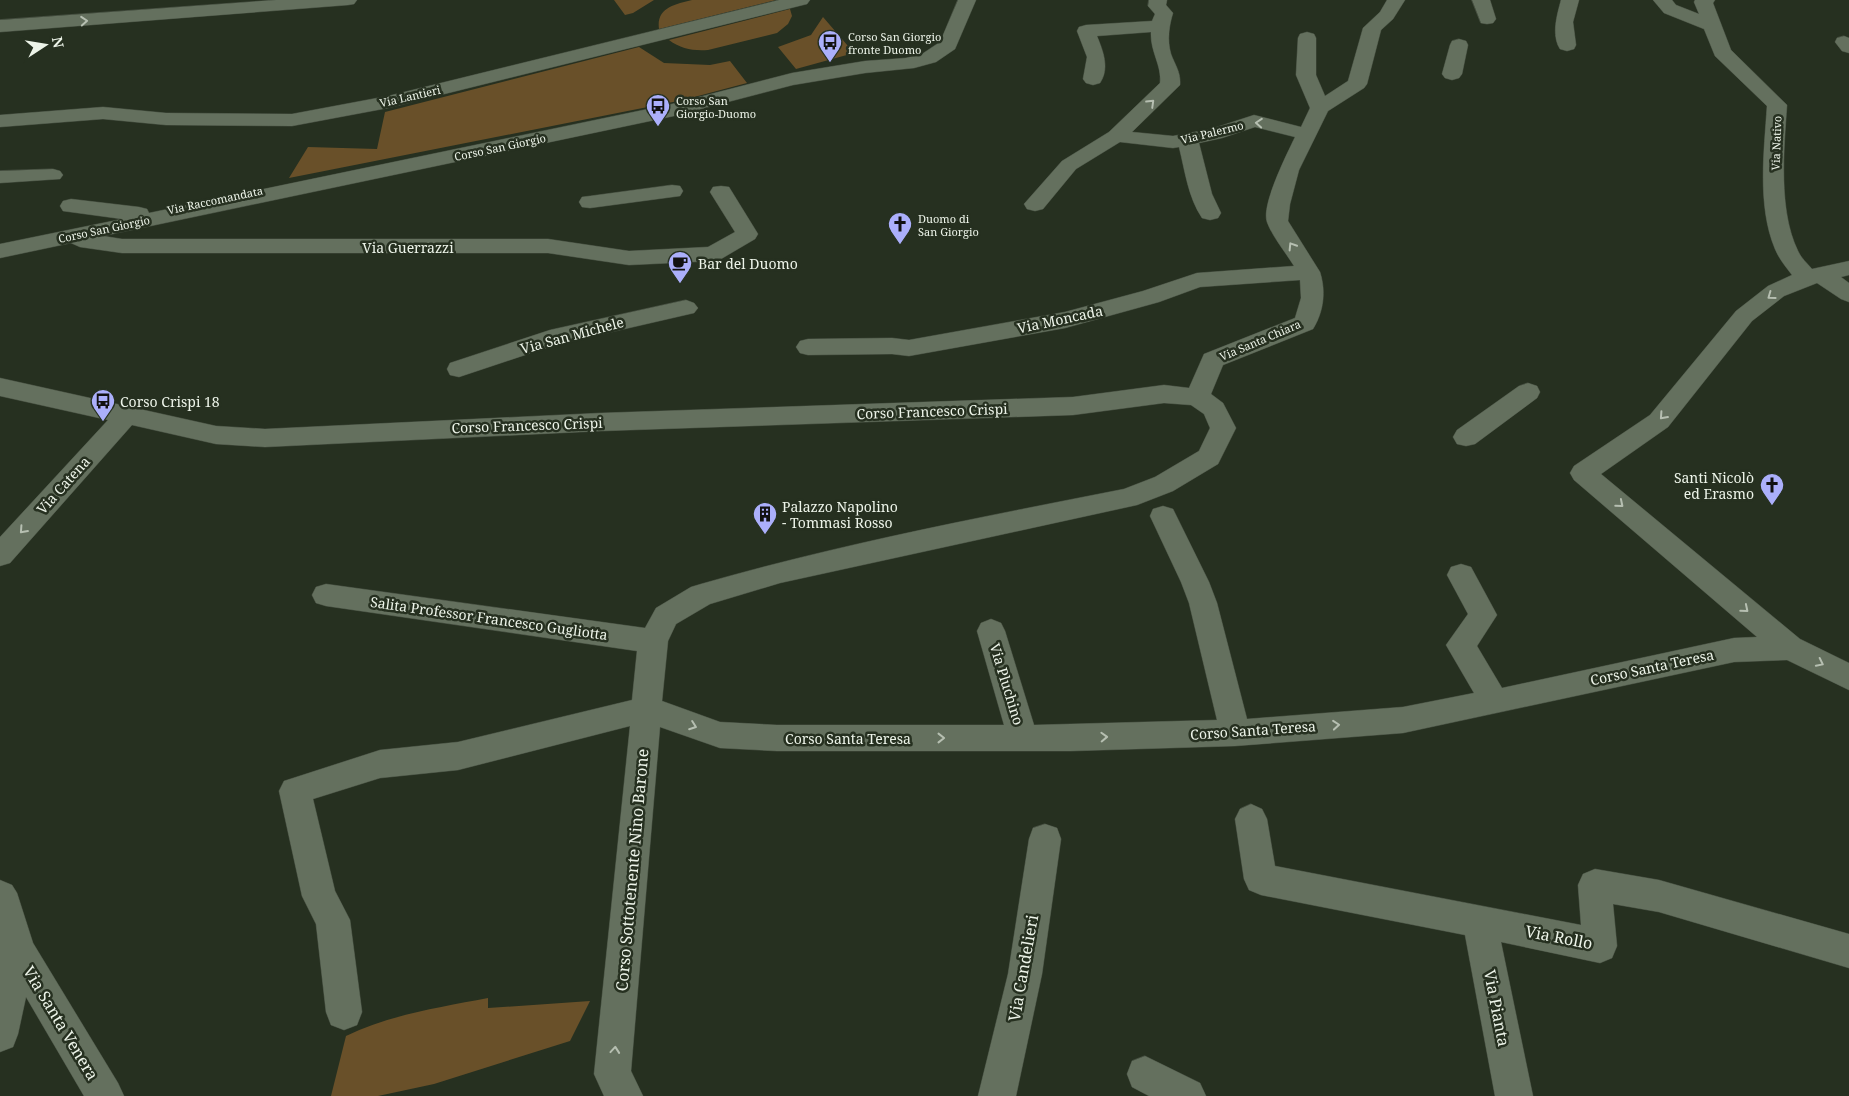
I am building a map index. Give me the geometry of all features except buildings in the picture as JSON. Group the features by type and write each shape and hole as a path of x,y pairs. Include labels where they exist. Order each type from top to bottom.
{"street":[{"path":"0,26 348,0"},
{"name":"Via Lantieri","path":"5,121 103,113 166,119 292,120 388,102 801,0"},
{"name":"Corso San Giorgio","path":"0,251 674,110 792,79 865,66 907,64 929,58 948,46 967,0"},
{"path":"1035,204 1069,165 1116,136 1170,85 1171,74 1162,54 1159,40 1160,26 1164,13 1157,6 1158,0"},
{"path":"1378,0 1375,11 1379,24"},
{"name":"Via Santa Chiara","path":"1197,397 1213,360 1304,323 1314,298 1308,272 1277,222 1279,204 1289,170 1320,108 1357,84 1372,28 1379,24 1387,15 1396,0"},
{"path":"1481,0 1487,19"},
{"path":"1567,45 1564,22 1570,0"},
{"path":"1662,0 1670,9 1712,26"},
{"name":"Via Nativo","path":"1706,0 1703,2 1722,52 1777,105 1774,152 1776,205 1785,248 1814,276 1849,294"},
{"path":"1093,79 1096,57 1086,31 1160,26"},
{"path":"1307,38 1306,75 1320,108"},
{"path":"1452,74 1459,45"},
{"name":"Via Palermo","path":"1116,136 1172,142 1188,140 1254,121 1306,134"},
{"path":"1188,140 1201,194 1210,213"},
{"path":"0,177 53,175"},
{"name":"Via Raccomandata","path":"71,206 147,214 269,188"},
{"path":"590,202 672,190"},
{"name":"Via Guerrazzi","path":"63,238 122,246 548,246 629,258 714,254 747,234 721,192"},
{"path":"1790,648 1583,473 1659,421 1744,316 1776,291 1814,276 1849,268"},
{"name":"Via Moncada","path":"808,347 892,346 909,348 1066,320 1151,297 1197,280 1308,272"},
{"name":"Via San Michele","path":"458,369 550,338 648,314 686,308"},
{"name":"Corso Francesco Crispi","path":"0,387 216,435 265,438 602,422 1073,406 1164,394 1197,397"},
{"path":"1466,437 1528,392"},
{"path":"653,641 666,616 701,595 780,572 894,546 1128,498 1164,484 1208,456 1223,428 1214,409 1197,397"},
{"name":"Via Catena","path":"0,556 126,416"},
{"path":"1163,516 1195,582 1203,603 1235,733"},
{"path":"1461,575 1482,615 1461,644 1495,702"},
{"name":"Salita Professor Francesco Gugliotta","path":"326,595 653,641"},
{"name":"Via Pluchino","path":"990,630 1023,738"},
{"name":"Corso Sottotenente Nino Barone","path":"624,1096 612,1074 653,641"},
{"name":"Corso Santa Teresa","path":"647,709 720,735 777,738 1023,738 1235,733 1403,720 1734,650 1790,648 1849,677"},
{"path":"344,1012 333,920 319,896 295,791 380,764 458,756 647,709"},
{"name":"Via Rollo","path":"1251,820 1261,879 1600,946 1595,885 1659,896 1849,951"},
{"name":"Via Candelieri","path":"997,1096 1025,974 1044,839"},
{"path":"0,896 5,904 18,950 0,1034"},
{"name":"Via Pianta","path":"1480,921 1514,1096"},
{"name":"Via Santa Venera","path":"18,950 68,1036 106,1096"},
{"path":"1145,1074 1188,1096"}],"shaded area":[{"path":"614,0 654,0 633,13 625,15"},
{"path":"692,0 776,0 659,29 660,16 668,8"},
{"path":"790,9 792,16 788,24 777,33 708,50 687,49 669,40"},
{"path":"823,17 854,53 796,69 778,47 811,35"},
{"path":"639,47 664,63 710,65 730,61 747,83 683,100 289,178 308,147 377,149 385,112"},
{"path":"488,998 488,1008 590,1001 570,1041 434,1084 378,1096 331,1096 346,1036 397,1017"}],"place":[{"name":"Corso San Giorgio fronte Duomo","path":"830,63"},
{"name":"Corso San Giorgio-Duomo","path":"658,127"},
{"name":"Duomo di San Giorgio","path":"900,245"},
{"name":"Bar del Duomo","path":"680,284"},
{"name":"Corso Crispi 18","path":"103,422"},
{"name":"Santi Nicolò ed Erasmo","path":"1772,506"},
{"name":"Palazzo Napolino - Tommasi Rosso","path":"765,535"}]}
